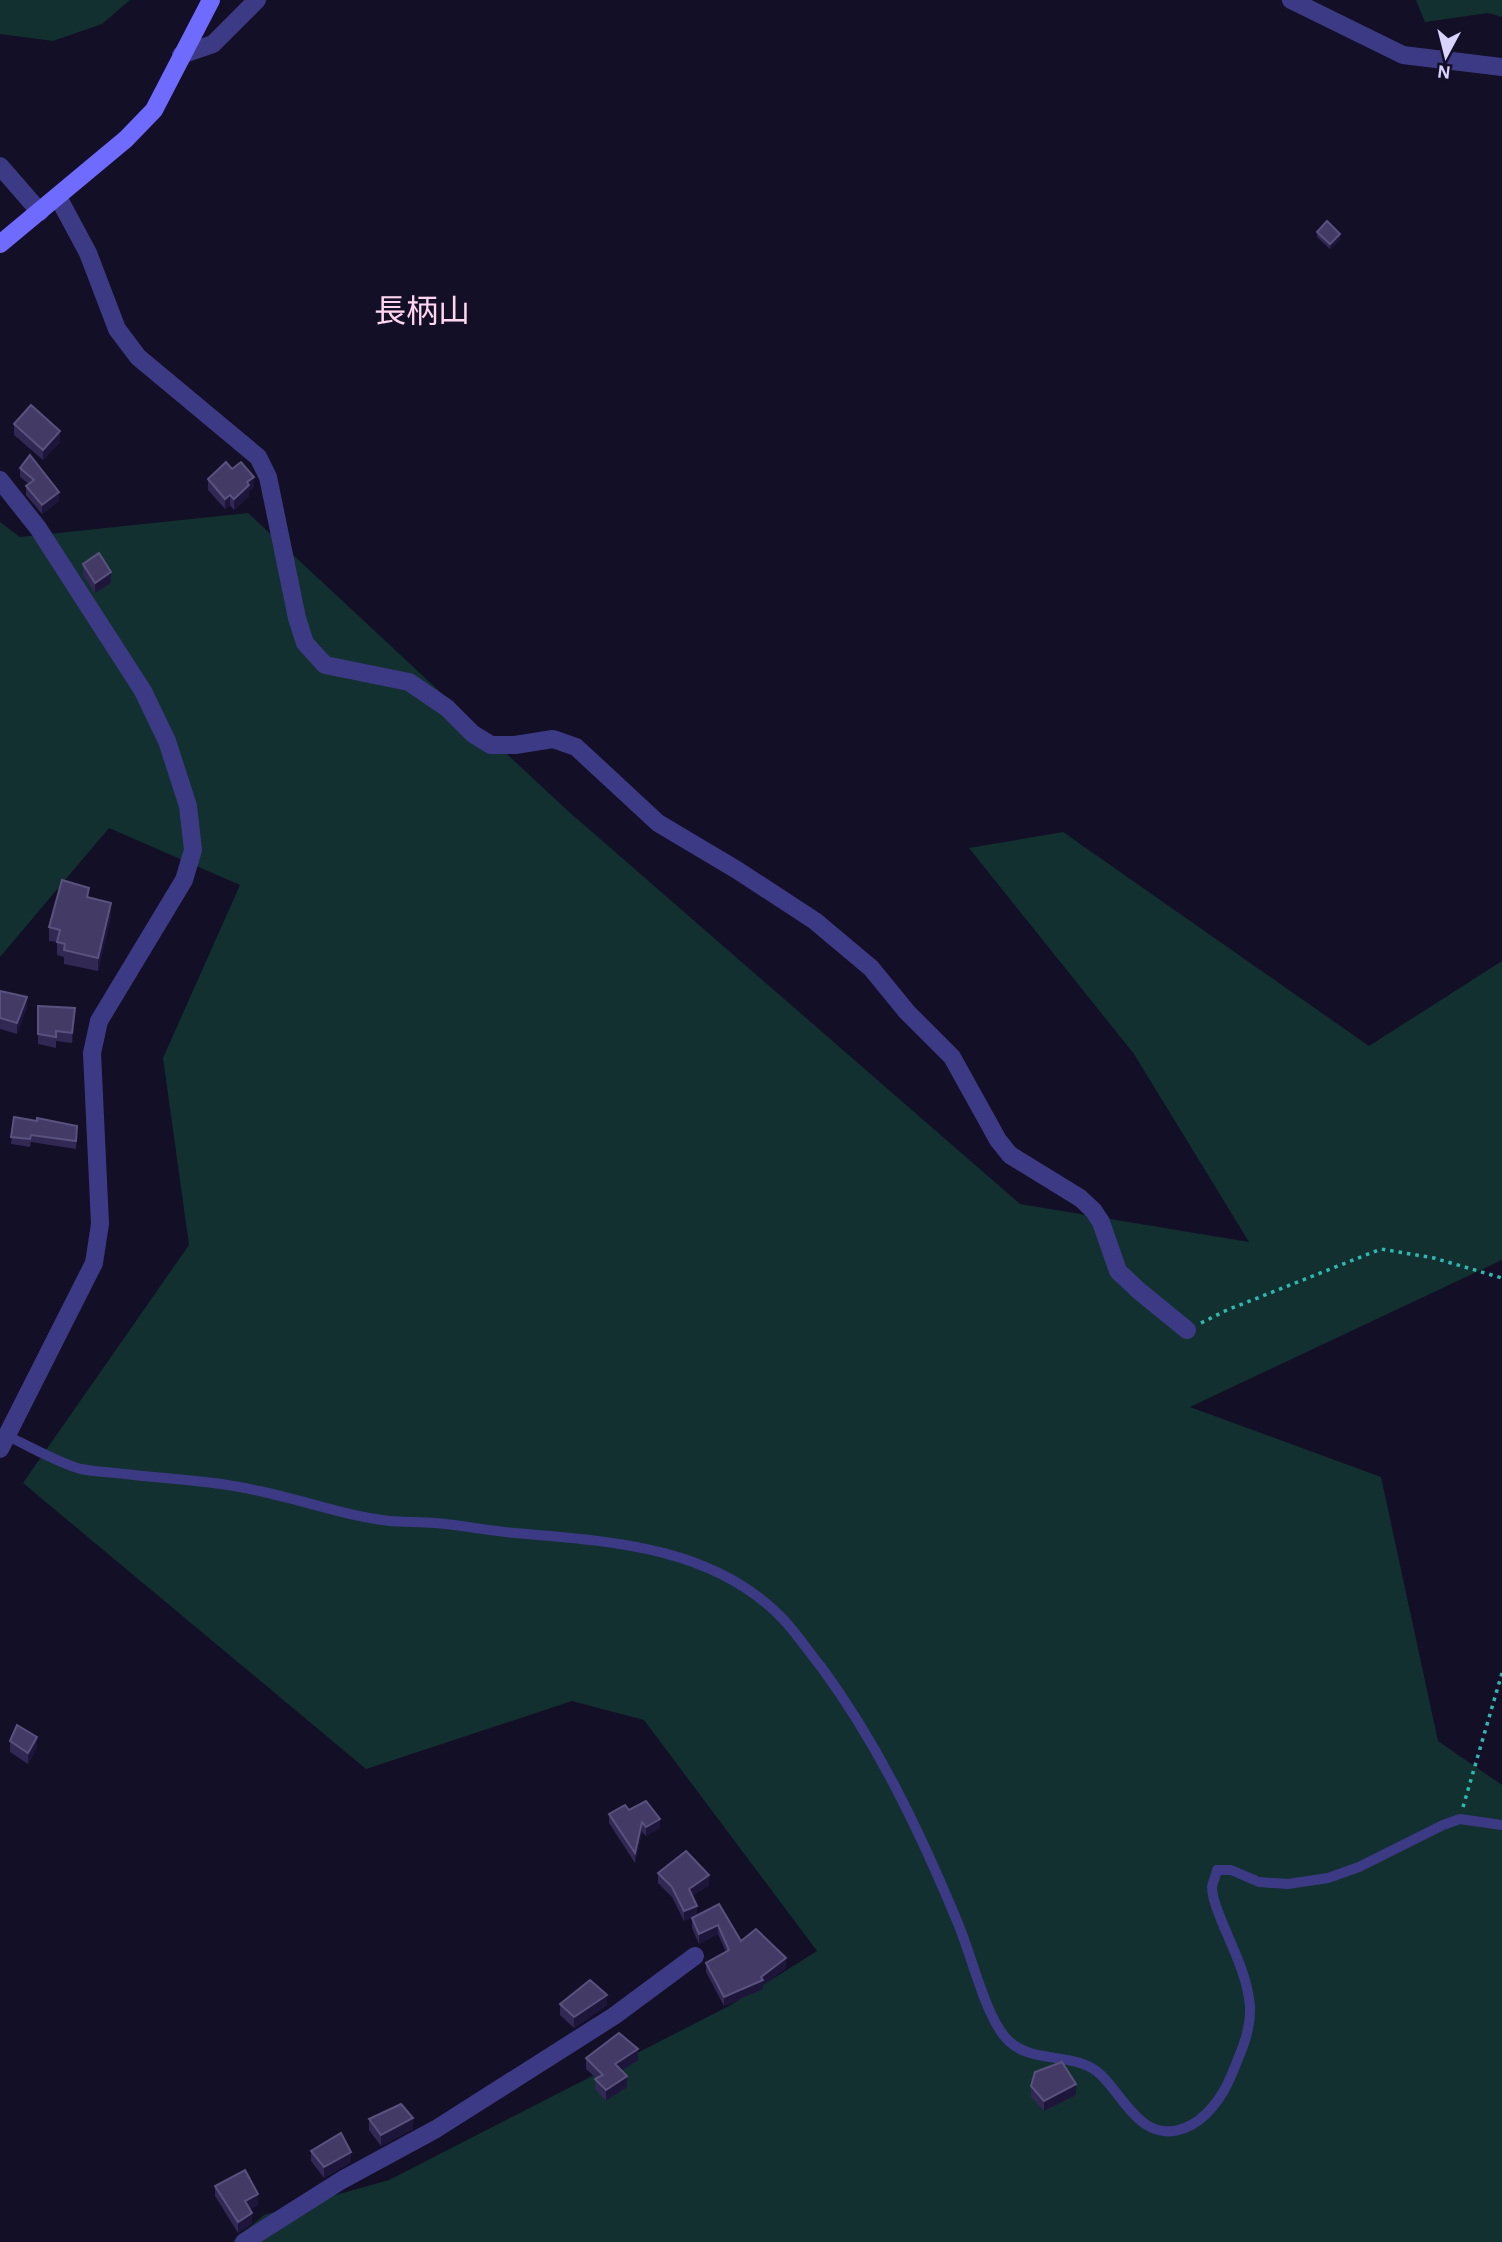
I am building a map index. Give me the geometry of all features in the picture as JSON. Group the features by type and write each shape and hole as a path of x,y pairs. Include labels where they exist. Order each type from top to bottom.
{"street":[{"path":"0,244 127,139 154,110 211,0"},
{"path":"181,55 213,44 257,0"},
{"path":"1291,0 1403,55 1502,67"},
{"path":"0,166 40,212"},
{"path":"58,197 88,253 117,329 138,357 258,457 268,477 297,618 305,643 325,665 409,682 447,708 473,734 491,745 514,745 553,739 576,747 658,823 815,921 871,968 907,1012 952,1056 998,1140 1010,1155 1080,1198 1093,1210 1101,1222 1118,1271 1187,1330"},
{"path":"0,480 38,528 143,691 167,741 188,806 193,850 184,880 99,1021 92,1053 100,1224 94,1263 3,1443"},
{"path":"244,2242 342,2180 436,2129 614,2016 695,1956"}],"lane":[{"path":"3,1443 80,1468 257,1490 327,1510 390,1521 437,1523 509,1533 603,1540 665,1553 728,1578 782,1618 844,1698 889,1773 921,1835 1002,2034 1016,2049 1085,2064 1099,2073 1140,2123 1156,2129 1170,2132 1184,2129 1202,2119 1227,2087 1247,2038 1250,2007 1245,1980 1216,1905 1212,1888 1217,1870 1231,1870 1259,1882 1288,1884 1328,1878 1359,1867 1460,1819 1502,1825"}],"path":[{"path":"1187,1330 1227,1310 1381,1249 1434,1258 1502,1278"},
{"path":"1460,1819 1502,1673"}],"green space":[{"path":"0,0 130,0 102,24 53,41 0,34"},
{"path":"1416,0 1502,0 1502,17 1488,13 1425,22"},
{"path":"248,513 568,811 1020,1204 1249,1242 1134,1054 969,848 1063,832 1369,1046 1502,961 1502,1260 1190,1407 1381,1477 1438,1741 1502,1785 1502,2242 232,2242 264,2215 389,2180 729,2006 817,1951 644,1720 572,1701 366,1769 23,1483 189,1245 163,1058 240,885 109,828 0,957 0,522 20,537"}],"building":[{"path":"1327,221 1340,234 1330,244 1317,232"},
{"path":"31,405 60,431 43,450 14,424"},
{"path":"30,455 59,492 42,505 26,486 34,480 20,468"},
{"path":"226,462 232,469 241,462 254,477 234,499 230,495 225,499 208,479"},
{"path":"99,553 111,572 95,583 83,564"},
{"path":"62,880 89,888 87,897 111,903 98,958 64,950 65,944 57,942 60,930 49,927"},
{"path":"0,991 27,997 17,1023 0,1018"},
{"path":"38,1006 75,1008 72,1033 56,1031 56,1037 38,1034"},
{"path":"14,1117 37,1121 37,1118 77,1126 76,1141 31,1135 30,1139 11,1137"},
{"path":"17,1725 37,1737 28,1753 10,1741"},
{"path":"646,1801 660,1819 646,1827 642,1822 635,1853 609,1814 625,1805 629,1810"},
{"path":"686,1851 709,1875 689,1889 697,1906 684,1911 672,1887 658,1873"},
{"path":"719,1904 741,1941 756,1929 786,1958 761,1977 763,1980 724,1997 706,1963 729,1950 718,1925 699,1934 692,1918"},
{"path":"590,1980 607,1995 574,2017 560,2004"},
{"path":"619,2033 638,2049 615,2064 627,2076 606,2090 595,2079 603,2075 586,2058"},
{"path":"1062,2062 1076,2084 1044,2101 1031,2086 1035,2072"},
{"path":"401,2104 413,2118 381,2135 369,2119"},
{"path":"341,2133 351,2152 324,2167 311,2151"},
{"path":"245,2170 258,2194 245,2201 252,2213 238,2222 215,2186"}],"district":[{"name":"長柄山","path":"422,312"}]}
